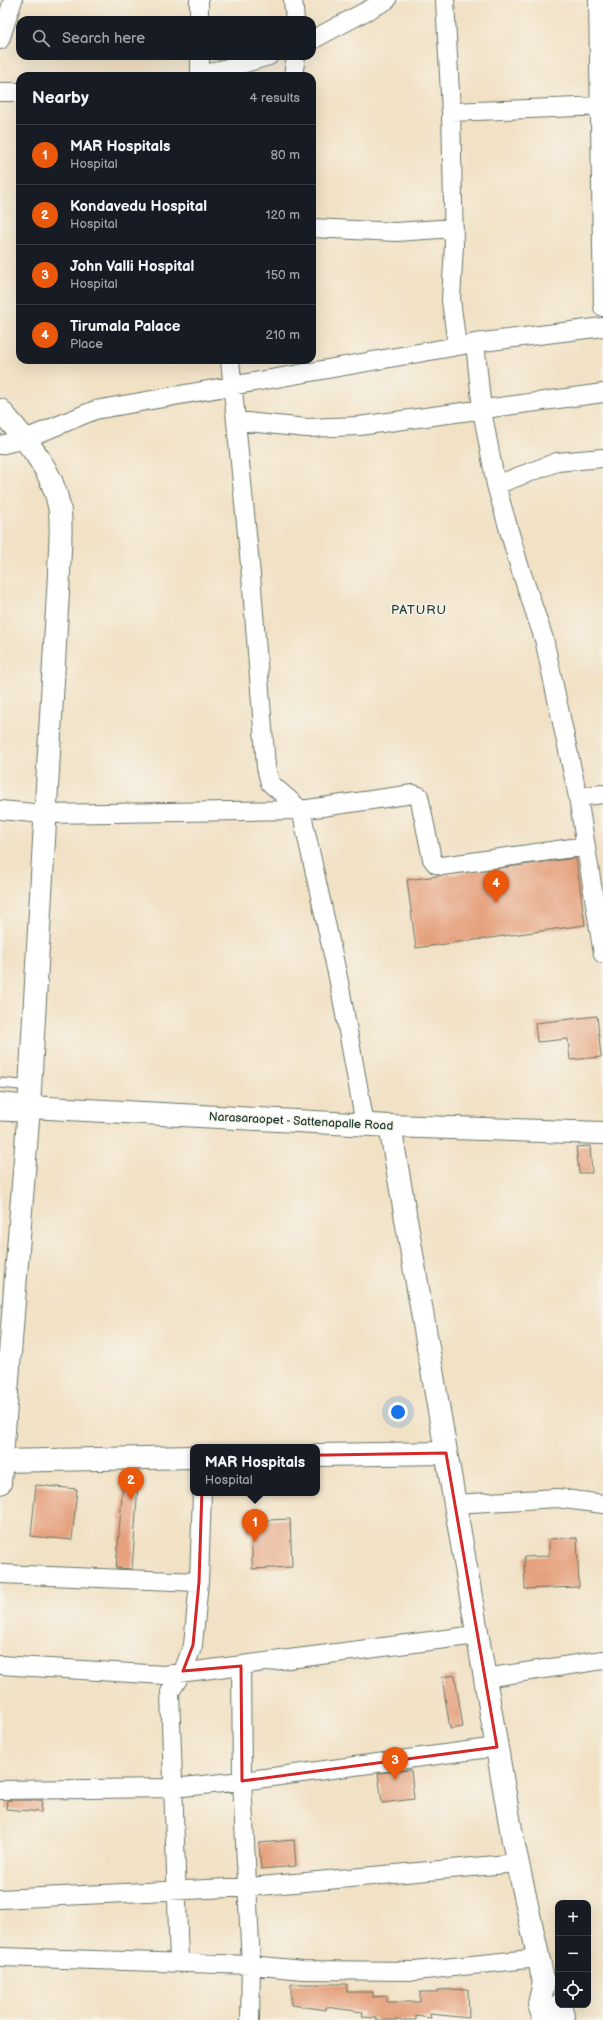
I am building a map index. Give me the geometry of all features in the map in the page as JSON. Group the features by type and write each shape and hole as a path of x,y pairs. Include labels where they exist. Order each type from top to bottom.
{"main road":[{"path":"0,410 25,439 50,475 60,507 59,574 29,1112 0,1482"},
{"name":"Narasaraopet - Sattenapalle Road","path":"0,1104 29,1112 603,1133"},
{"path":"390,1126 454,1504 518,1863 538,1958 551,1990 539,2004 544,2020"},
{"path":"320,1455 446,1453"},
{"path":"1,1460 190,1457"},
{"path":"561,2008 564,2020"}],"street":[{"path":"0,40 13,0"},
{"path":"199,0 199,16"},
{"path":"293,0 295,16"},
{"path":"316,38 387,0"},
{"path":"445,0 451,112 454,228 451,300 457,346"},
{"path":"598,0 601,106 603,307"},
{"path":"200,60 200,72"},
{"path":"214,72 255,60"},
{"path":"294,72 295,60"},
{"path":"0,92 16,92"},
{"path":"451,112 601,106"},
{"path":"316,228 396,232 454,228"},
{"path":"0,445 25,439 95,410 475,343 603,327"},
{"path":"475,343 482,410 496,485 544,639 578,797 603,954"},
{"path":"230,364 252,575 266,767 270,783 301,810 339,982 365,1124"},
{"path":"237,421 306,428 359,426 603,393"},
{"path":"496,485 557,462 603,458"},
{"path":"0,810 45,814 301,810 413,794 419,796 432,859 436,864 442,866 586,846"},
{"path":"578,797 603,794"},
{"path":"179,1962 170,1692 183,1671 193,1645 199,1582 202,1496"},
{"path":"454,1504 556,1498 603,1504"},
{"path":"0,1574 199,1582"},
{"path":"0,1665 164,1675 183,1671 241,1666 477,1635"},
{"path":"485,1678 603,1660"},
{"path":"241,1666 242,1781 249,1887 251,1965 250,2020"},
{"path":"0,1790 173,1788 242,1781 497,1747"},
{"path":"0,1899 249,1887 518,1863"},
{"path":"0,1957 251,1965 303,1970 415,1971 538,1958"}],"lane":[{"path":"0,1083 30,1086"},
{"path":"0,1116 29,1112"}],"highlighted area":[{"path":"446,1453 497,1747 242,1781 241,1666 183,1671 193,1645 199,1582 203,1457"}],"building":[{"path":"576,858 585,925 416,948 407,880"},
{"path":"597,1016 601,1057 570,1060 568,1039 537,1042 535,1023"},
{"path":"590,1146 592,1173 579,1173 576,1147"},
{"path":"124,1471 139,1471 132,1569 116,1568"},
{"path":"36,1485 77,1489 72,1540 31,1536"},
{"path":"290,1519 292,1567 252,1569 252,1534 246,1535 246,1521"},
{"path":"577,1538 579,1587 525,1589 524,1557 549,1556 549,1539"},
{"path":"455,1675 463,1727 450,1729 442,1677"},
{"path":"411,1770 414,1799 382,1803 378,1773"},
{"path":"7,1800 42,1800 41,1812 6,1809"},
{"path":"294,1840 296,1866 261,1869 259,1843"},
{"path":"291,1984 347,1984 347,1992 373,1992 373,1997 387,1996 387,2002 420,2002 420,1992 468,1989 469,2018 430,2014 431,2018 416,2016 416,2020 376,2020 376,2018 362,2017 363,2012 326,2007 326,2010 291,2005"}],"place":[{"name":"Tirumala Palace","path":"496,903"},
{"name":"Kondavedu Hospital","path":"131,1500"},
{"name":"MAR Hospitals","path":"255,1542"},
{"name":"John Valli Hospital","path":"395,1780"}],"district":[{"name":"PATURU","path":"419,609"}]}
